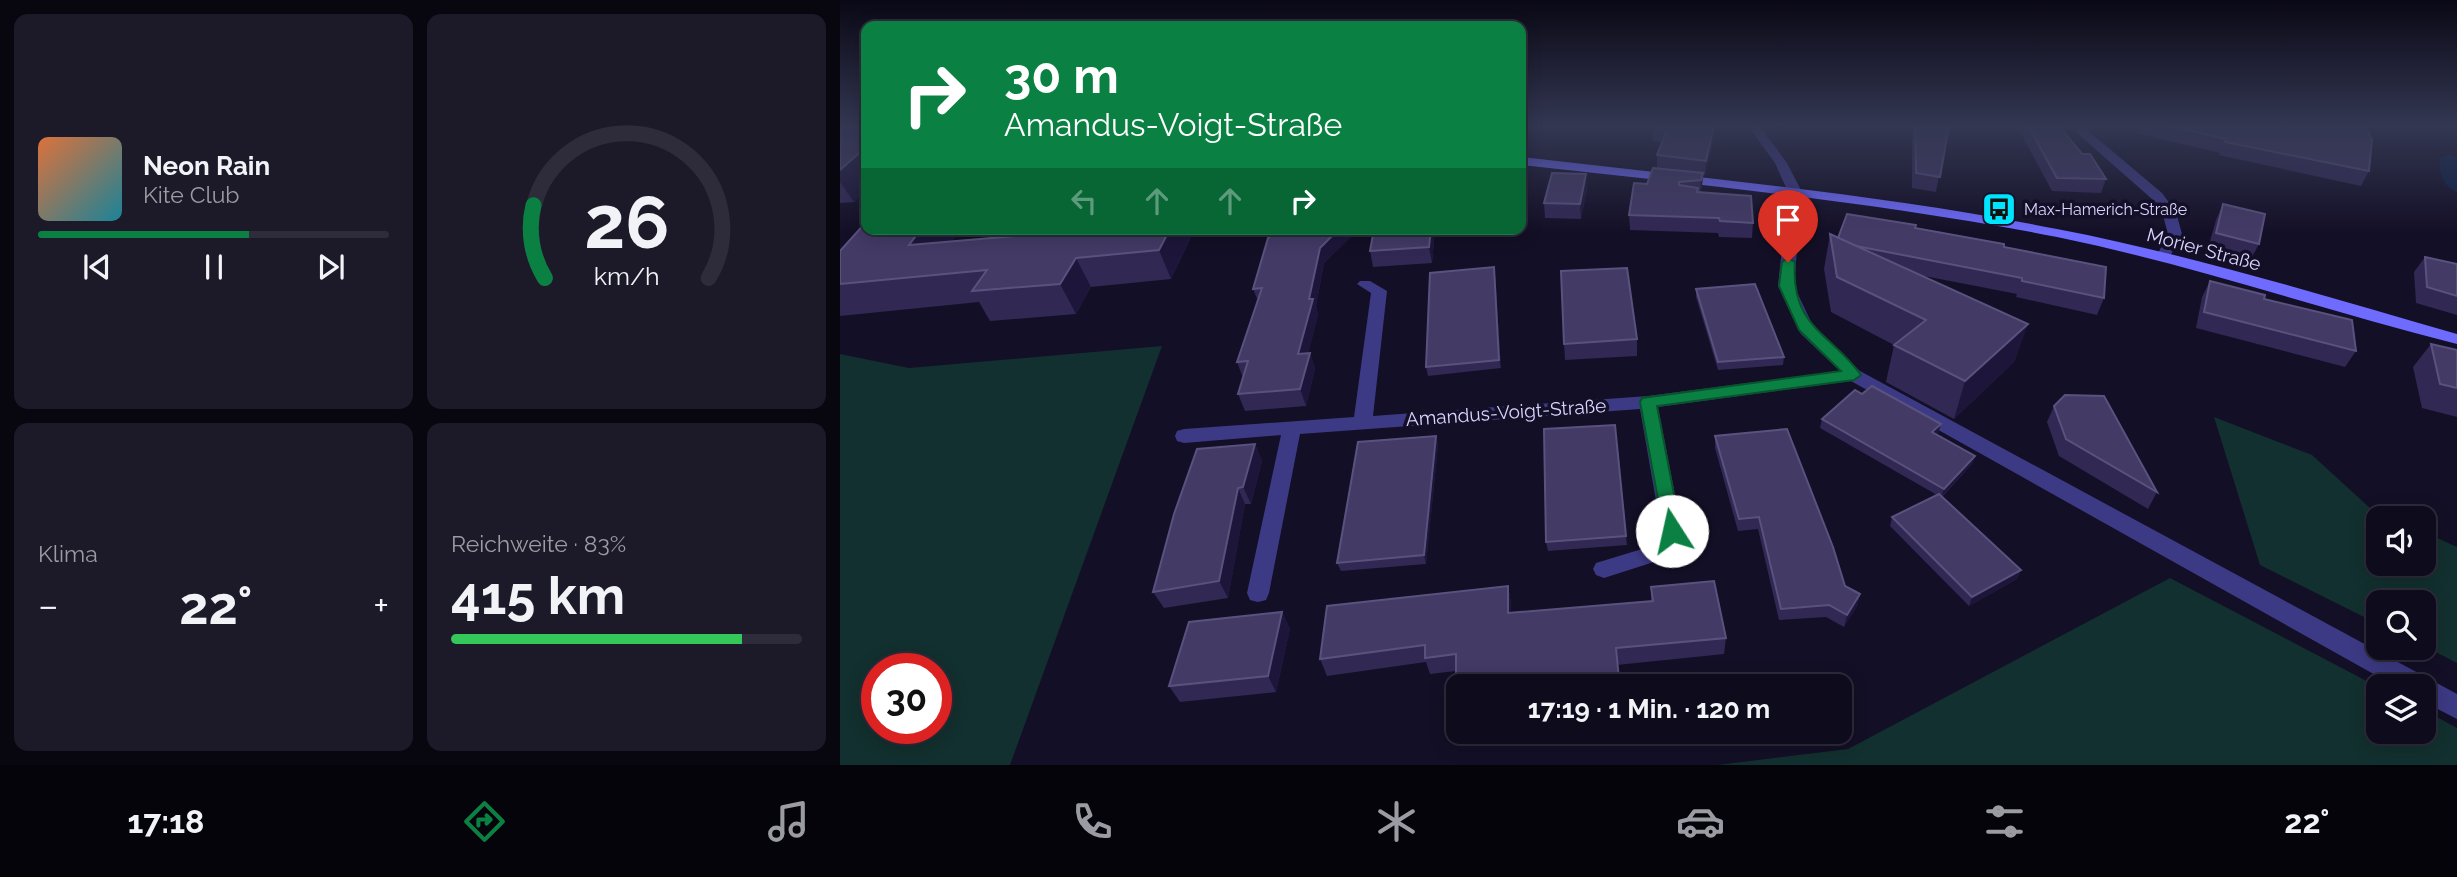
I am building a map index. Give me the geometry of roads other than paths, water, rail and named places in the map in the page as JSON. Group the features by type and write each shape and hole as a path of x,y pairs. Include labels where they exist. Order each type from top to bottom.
{"main road":[{"name":"Morier Straße","path":"1527,162 1795,192 1973,217 2163,257 2457,340"}],"street":[{"path":"1781,162 1795,192 1786,286 1807,330 1854,375 2396,674"},
{"path":"2117,162 2149,189 2169,212 2175,234 2163,257"},
{"path":"1363,422 1379,291 1365,284"},
{"name":"Amandus-Voigt-Straße","path":"1184,436 1648,402 1854,375"},
{"path":"1604,569 1650,555 1672,531 1648,402"},
{"path":"1258,593 1292,427"},
{"path":"2436,696 2457,707"}],"water":[{"path":"2440,162 2457,162 2457,192 2445,182"}],"place":[{"name":"Max-Hamerich-Straße","path":"1999,209"}]}
